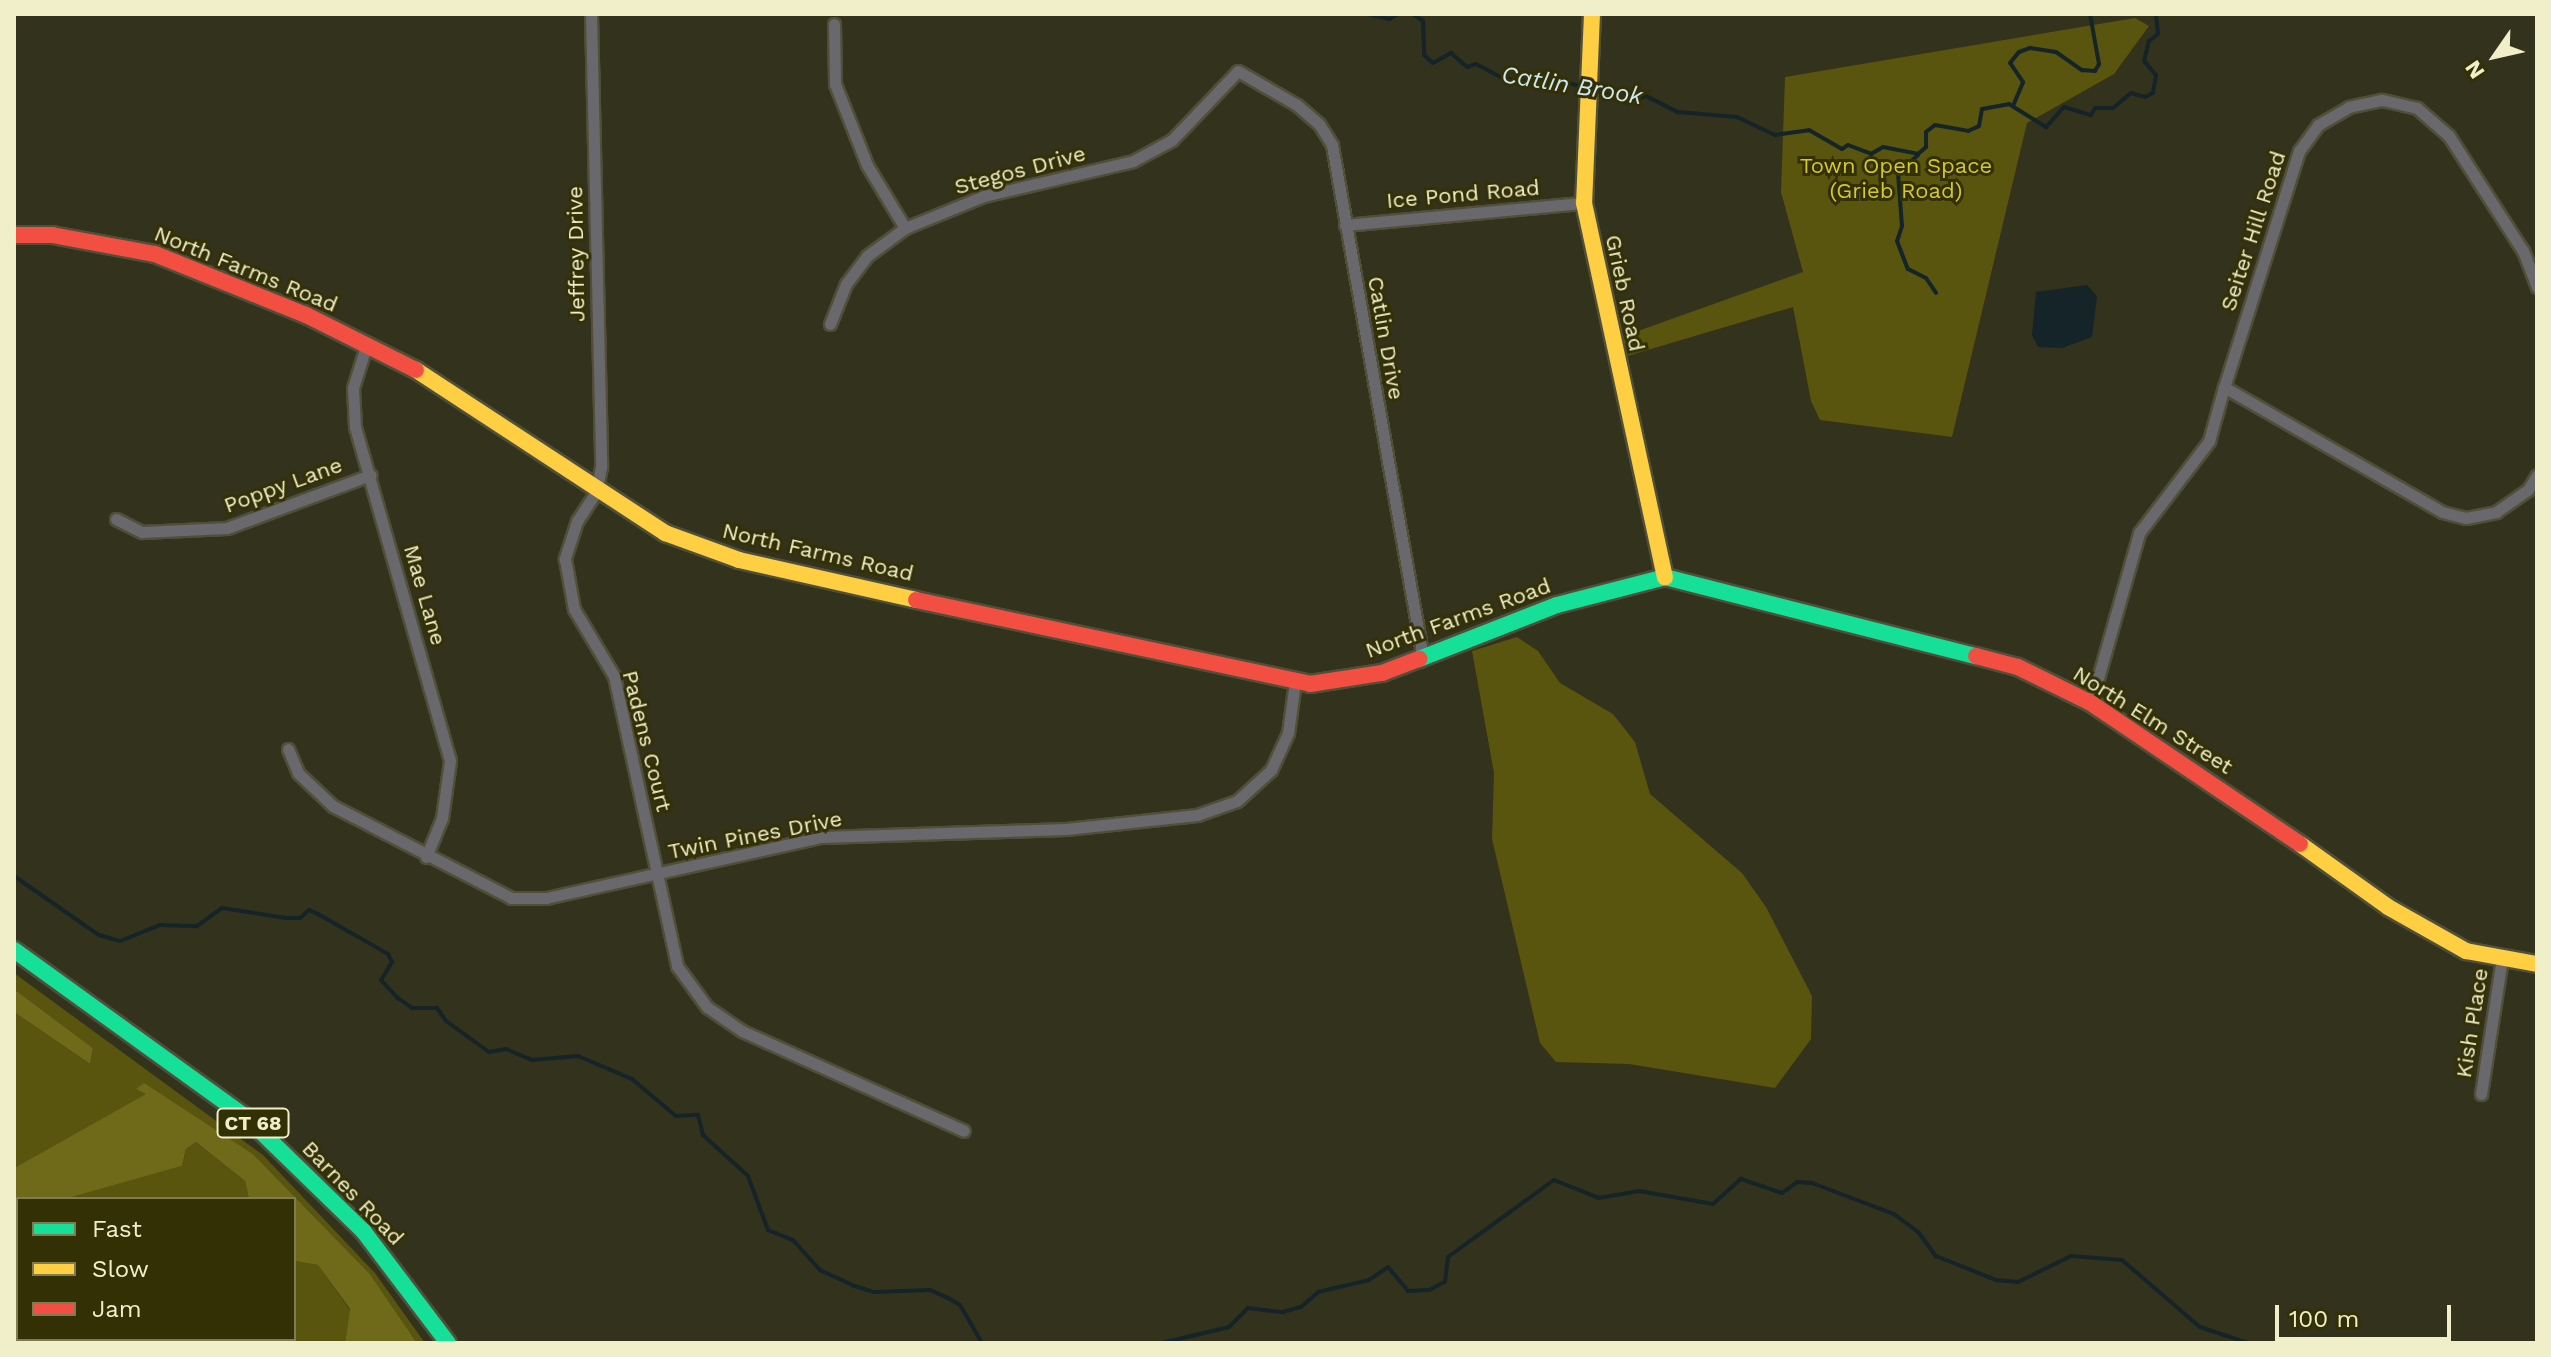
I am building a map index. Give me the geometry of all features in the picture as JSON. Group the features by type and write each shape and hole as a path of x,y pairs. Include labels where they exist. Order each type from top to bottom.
{"main road":[{"name":"Grieb Road","path":"1592,14 1584,203 1665,577"},
{"name":"North Farms Road","path":"14,235 52,235 155,254 367,343 430,377 596,492 665,533 739,560 1295,682 1382,673 1557,605 1665,577"},
{"name":"North Elm Street","path":"1665,577 2018,667 2091,703 2187,763 2388,907 2466,951 2537,964"},
{"name":"Barnes Road","path":"14,950 248,1119 364,1232 448,1343"}],"street":[{"name":"Jeffrey Drive","path":"591,14 601,467 596,492"},
{"path":"834,24 835,84 867,165 905,228"},
{"name":"Stegos Drive","path":"830,324 846,284 867,256 905,228 984,196 1133,161 1182,131 1238,71"},
{"name":"Catlin Drive","path":"1238,71 1297,105 1319,124 1332,145 1423,658"},
{"name":"Seiter Hill Road","path":"2091,703 2139,533 2209,441 2299,151 2318,125 2349,107 2381,100 2417,108 2449,136 2523,251 2537,287"},
{"name":"Ice Pond Road","path":"1345,225 1584,203"},
{"name":"Mae Lane","path":"367,343 353,388 355,427 450,761 442,818 426,857"},
{"path":"2224,387 2454,515 2496,512 2528,490 2537,475"},
{"name":"Poppy Lane","path":"116,519 142,532 227,528 370,475"},
{"name":"Padens Court","path":"596,492 577,521 565,559 567,581 574,609 614,676 677,966 707,1007 742,1031 964,1131"},
{"name":"Twin Pines Drive","path":"288,749 298,773 333,806 426,857 511,898 546,898 822,837 1066,829 1197,815 1237,801 1271,770 1288,733 1295,682"},
{"name":"Kish Place","path":"2481,1094 2502,958"}],"green space":[{"name":"Town Open Space (Grieb Road)","path":"2135,18 2149,26 2114,74 2027,123 1952,437 1820,420 1811,401 1793,307 1614,360 1610,341 1803,272 1781,192 1785,77"},
{"path":"1517,637 1538,651 1560,683 1613,714 1635,742 1650,794 1742,873 1766,907 1812,996 1811,1039 1775,1088 1629,1064 1556,1062 1540,1043 1492,839 1494,773 1472,651"},
{"path":"14,973 263,1155 375,1273 425,1343 417,1343 370,1274 253,1154 144,1084 147,1094 14,1168 14,1012 90,1064 93,1048 14,989"},
{"path":"196,1142 245,1181 249,1197 68,1197 182,1166 186,1149"},
{"path":"296,1261 318,1265 350,1310 345,1343 14,1343 16,1278 16,1341 296,1341"}],"shaded area":[{"path":"2087,285 2097,296 2092,337 2062,348 2038,347 2032,335 2036,292"},
{"path":"14,989 93,1048 90,1064 14,1012"},
{"path":"144,1083 253,1154 295,1197 249,1197 245,1181 196,1142 186,1149 182,1166 71,1197 16,1197 14,1216 14,1168 146,1094 136,1089"},
{"path":"296,1198 370,1274 417,1343 345,1343 350,1309 318,1265 296,1261"}],"waterway":[{"name":"Catlin Brook","path":"1368,14 1389,19 1398,14"},
{"name":"Catlin Brook","path":"1413,14 1423,21 1424,55 1433,63 1451,53 1467,67 1476,64 1504,79 1559,80 1585,88"},
{"name":"Catlin Brook","path":"2013,106 2023,82 2010,63 2019,52 2030,48 2056,52 2082,70 2095,71 2099,64 2090,14"},
{"name":"Catlin Brook","path":"1594,91 1633,101 1646,96 1678,112 1737,117 1775,135 1809,130 1842,149 1848,145 1871,154 1883,147 1918,154 1926,147 1926,132 1935,125 1968,131 1979,126 1982,109 2009,104 2046,127 2064,107 2091,115 2095,108 2113,108 2131,93 2145,97 2153,93 2156,75 2144,61 2149,41 2158,34 2156,14"},
{"path":"1918,155 1898,173 1902,226 1897,241 1908,269 1926,278 1936,293"},
{"path":"14,876 99,935 120,941 160,925 197,926 222,908 286,918 300,918 309,910 318,914 388,954 392,962 381,980 398,998 412,1008 437,1008 446,1021 489,1052 506,1049 532,1060 578,1056 632,1079 676,1116 698,1115 703,1135 748,1176 768,1230 793,1240 820,1270 855,1286 874,1292 930,1290 948,1298 960,1305 982,1343"},
{"path":"1162,1343 1229,1327 1248,1308 1283,1312 1301,1307 1318,1292 1369,1280 1388,1267 1408,1291 1429,1290 1445,1282 1448,1257 1554,1180 1599,1198 1639,1191 1713,1204 1741,1179 1782,1193 1797,1182 1812,1183 1894,1214 1919,1233 1936,1256 1996,1280 2018,1282 2071,1256 2122,1260 2200,1327 2248,1343"}],"traffic: fast":[{"path":"1419,659 1557,605 1665,577 1976,656"},
{"path":"14,950 248,1119 364,1232 448,1343"}],"traffic: slow":[{"path":"1592,14 1584,203 1665,577"},
{"path":"416,370 665,533 739,560 916,600"},
{"path":"2300,844 2388,907 2466,951 2537,964"}],"traffic: jam":[{"path":"14,235 52,235 155,254 306,315 416,370"},
{"path":"916,600 1310,684 1382,673 1419,659"},
{"path":"1976,656 2018,667 2091,703 2300,844"}]}
